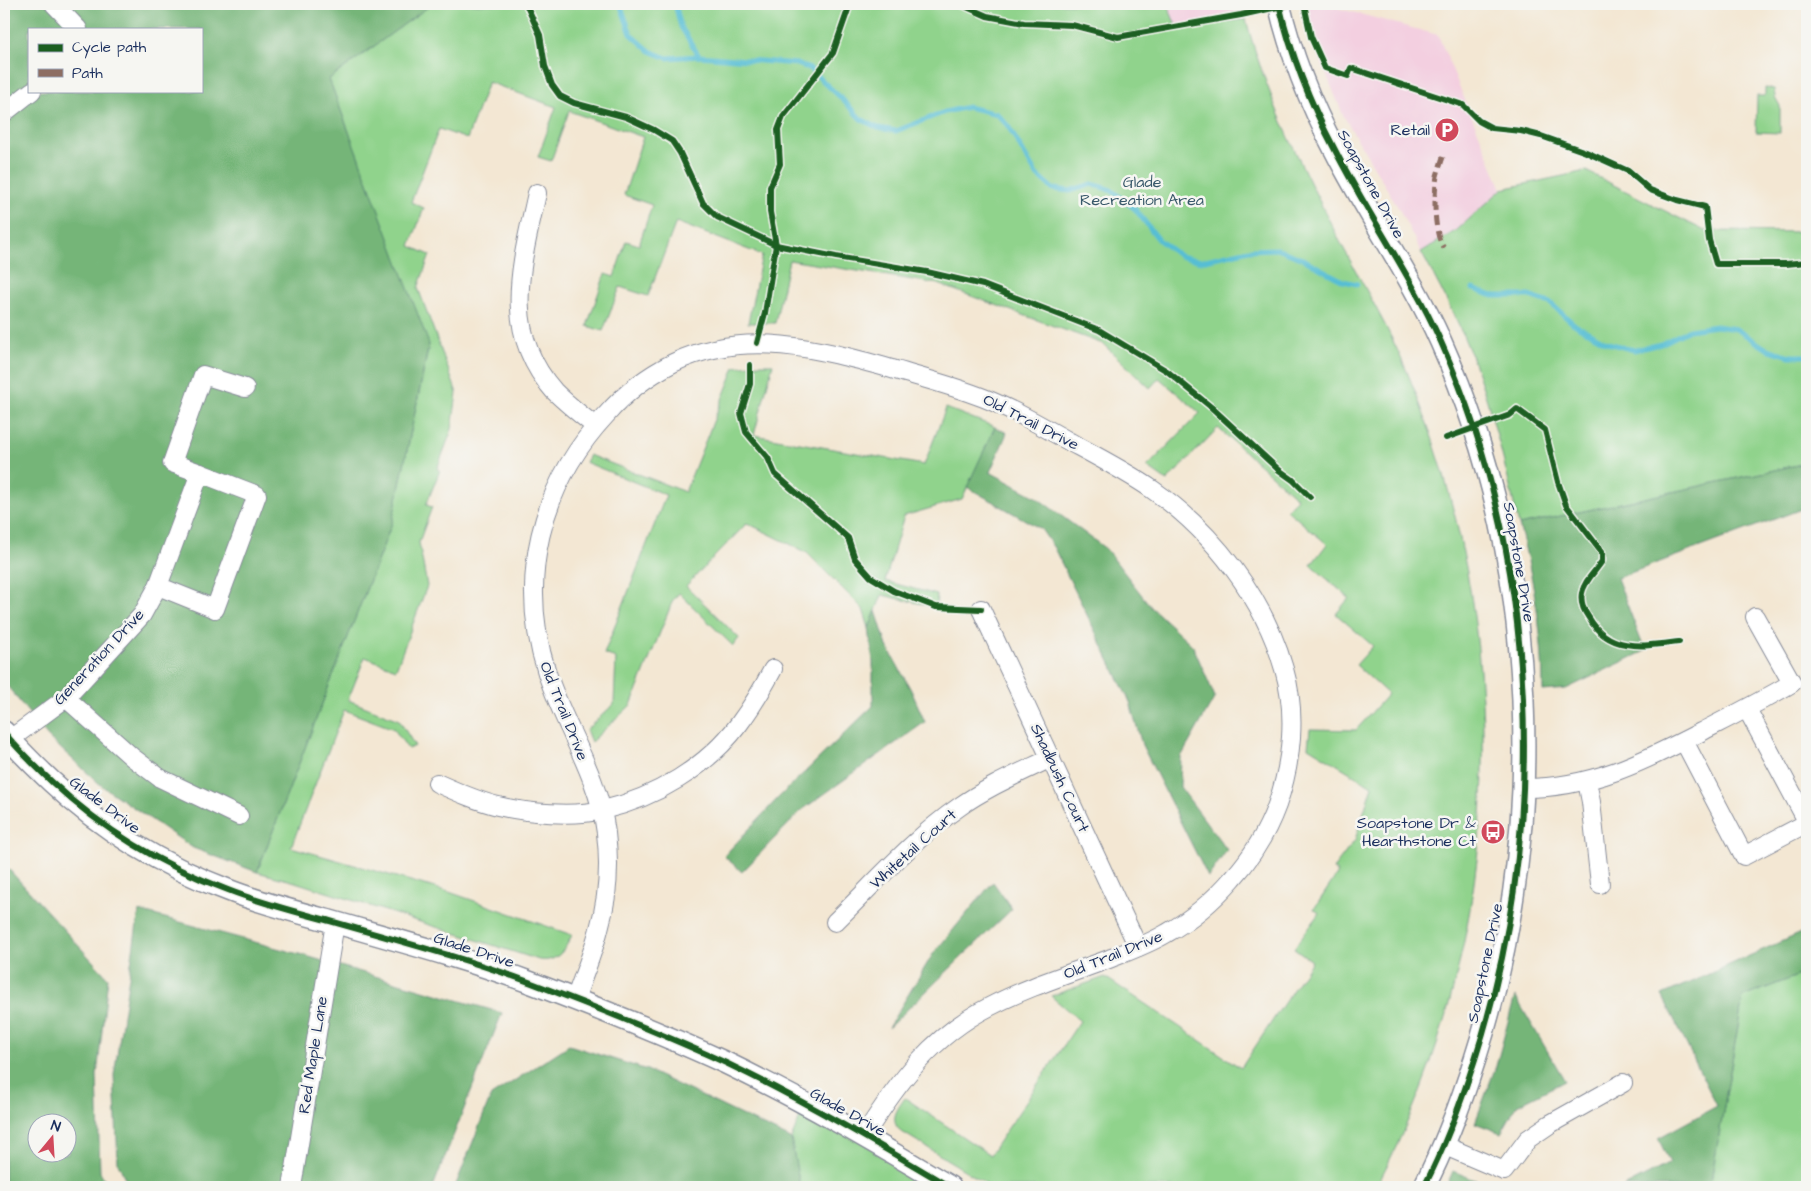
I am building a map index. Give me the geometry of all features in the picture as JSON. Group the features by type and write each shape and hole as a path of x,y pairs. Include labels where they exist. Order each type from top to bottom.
{"street":[{"path":"54,4 77,28"},
{"name":"Soapstone Drive","path":"1278,4 1311,102 1339,158 1428,313 1457,381 1478,441 1496,505 1508,565 1517,627 1523,690 1524,788 1514,889 1497,983 1480,1042 1461,1102 1424,1187"},
{"path":"4,113 31,92"},
{"path":"537,193 521,268 518,301 521,324 532,356 553,390 595,426"},
{"name":"Old Trail Drive","path":"576,1000 600,928 606,897 608,866 606,835 602,810 549,679 540,649 534,613 533,583 537,549 544,518 557,485 575,453 595,426 640,382 672,363 695,353 747,344 779,344 814,348 944,384 983,397 1020,414 1123,471 1156,492 1184,515 1235,570 1272,636 1285,669 1290,694 1292,722 1285,782 1275,812 1260,842 1243,866 1219,894 1195,915 1167,933 1138,947 998,1003 965,1021 938,1042 913,1066 891,1093 864,1136"},
{"path":"158,586 215,609 257,495 172,462 203,375 245,388"},
{"name":"Generation Drive","path":"7,736 66,698 142,614 158,586 200,473"},
{"name":"Shadbush Court","path":"981,609 1138,947"},
{"path":"1524,788 1548,788 1620,771 1684,741 1792,683 1755,617"},
{"path":"437,784 465,796 530,812 561,813 602,810 632,802 663,787 690,770 714,751 738,726 748,712 772,669"},
{"path":"66,698 132,757 160,778 239,816"},
{"path":"1684,741 1744,856 1807,822 1746,709"},
{"name":"Glade Drive","path":"7,736 66,795 106,826 186,873 227,890 266,903 466,961 645,1027 726,1063 806,1103 950,1187"},
{"name":"Whitetail Court","path":"835,922 927,832 959,807 991,787 1051,758"},
{"path":"1587,780 1600,884"},
{"name":"Red Maple Lane","path":"292,1187 335,923"},
{"path":"1443,1145 1502,1179 1528,1139 1550,1124 1623,1084"}],"shaded area":[{"path":"1167,4 1242,4 1246,19 1177,28"},
{"path":"1304,4 1323,4 1438,35 1502,189 1457,230 1421,252 1399,209 1343,115 1311,37"}],"green space":[{"path":"4,4 432,4 329,79 429,344 392,523 257,872 193,848 102,786 48,737 4,682"},
{"name":"Glade Recreation Area","path":"432,4 1167,4 1177,28 1246,19 1262,72 1283,124 1306,175 1397,349 1441,467 1467,570 1480,675 1483,781 1474,886 1453,990 1420,1090 1376,1187 992,1187 902,1132 895,1124 895,1115 905,1098 990,1155 1080,1021 1051,996 1105,977 1241,1068 1312,961 1294,948 1319,913 1314,909 1338,873 1333,869 1355,840 1372,786 1308,747 1310,729 1356,730 1388,694 1356,665 1373,646 1336,614 1349,598 1311,565 1327,544 1287,510 1297,498 1218,428 1167,481 1147,467 1200,413 1159,378 1150,388 1103,344 938,284 789,260 775,323 748,323 762,255 676,222 648,296 620,287 603,331 587,326 605,274 614,277 626,241 639,245 652,205 624,195 643,137 569,111 551,161 538,157 556,107 488,82 467,139 439,129 411,202 424,208 410,246 430,255 418,288 457,393 452,429 437,469 440,470 426,505 432,507 419,542 427,586 396,669 365,657 348,700 399,720 415,746 408,749 394,729 344,710 291,847 449,892 572,935 560,954 551,959 539,960 292,881 257,872 392,523 429,345 329,79"},
{"path":"1765,88 1774,89 1775,97 1780,106 1780,133 1756,132 1757,96 1765,96"},
{"path":"1586,171 1705,231 1807,232 1807,463 1519,525 1498,437 1478,373 1465,339 1421,252 1457,230 1502,189"},
{"path":"773,364 754,435 924,465 946,408 995,427 962,499 904,516 885,581 937,595 936,607 882,595 869,628 863,609 806,552 747,523 686,586 739,638 733,646 679,593 673,600 631,705 591,742 586,730 614,704 616,658 604,654 666,495 585,462 589,455 685,492 735,367"},
{"path":"995,427 1007,433 990,472 1036,497 1106,549 1151,607 1193,646 1215,697 1181,757 1180,787 1227,850 1208,877 1142,745 1130,702 1054,548 1041,529 967,487"},
{"path":"1807,463 1807,507 1617,578 1645,651 1566,689 1543,691 1537,607 1519,525"},
{"path":"876,611 887,646 911,690 925,722 802,810 742,872 724,856 779,797 873,706 873,662 869,628"},
{"path":"4,864 108,978 97,1075 100,1172 110,1187 4,1187"},
{"path":"993,882 1012,909 888,1028 933,954"},
{"path":"139,911 299,954 502,1013 433,1187 129,1187 118,1163 114,1075"},
{"path":"1807,930 1807,972 1743,997 1710,1187 1624,1187 1670,1163 1658,1138 1717,1106 1662,995"},
{"path":"1807,972 1807,1187 1710,1187 1743,997"},
{"path":"1515,996 1565,1081 1517,1105 1501,1133 1475,1123 1496,1066"},
{"path":"569,1045 647,1070 791,1139 800,1187 455,1187 491,1096"},
{"path":"806,1103 944,1187 800,1187 791,1139"},
{"path":"1453,1171 1480,1182 1479,1187 1446,1187"}],"waterway":[{"path":"620,4 631,34 650,51 667,58 699,56 797,64 810,69 861,119 878,128 896,131 945,112 968,107 997,114 1008,126 1036,174 1053,189 1070,191 1092,184 1111,190 1135,209 1159,240 1180,256 1201,261 1249,250 1277,249 1303,259 1343,281 1357,284"},
{"path":"675,4 681,27 699,56"},
{"path":"1473,289 1493,296 1529,296 1550,303 1575,325 1608,343 1634,350 1661,344 1689,330 1716,326 1736,329 1767,349 1790,356 1807,356"}],"marked path":[{"path":"1443,157 1437,176 1435,203 1436,224 1440,242 1444,248"}],"cycle path":[{"path":"526,4 540,35 545,66 552,85 560,96 574,103 626,117 672,141 680,153 703,203 717,217 776,245 927,272 983,285 1099,330 1167,371 1211,407 1310,497"},
{"path":"757,343 765,313 776,245 770,212 770,187 780,164 778,130 783,117 833,53 850,4"},
{"path":"960,4 987,16 1024,23 1072,25 1118,37 1292,4"},
{"path":"1279,4 1295,60 1309,97 1348,174 1416,293 1441,342 1474,427 1498,515 1515,606 1523,698 1523,790 1515,881 1499,972 1475,1059 1452,1124 1424,1187"},
{"path":"1304,4 1311,37 1325,68 1348,76 1351,68 1463,105 1479,121 1492,128 1521,131 1541,136 1586,152 1628,171 1650,190 1677,200 1705,207 1709,240 1716,264 1786,264 1807,262"},
{"path":"750,365 750,384 741,413 746,432 768,458 775,474 848,538 855,559 871,577 894,591 936,607 981,609"},
{"path":"1446,438 1510,415 1517,409 1545,430 1558,482 1566,505 1602,552 1602,561 1588,580 1582,593 1582,603 1587,615 1597,629 1617,642 1629,645 1679,642"},
{"path":"4,732 39,770 91,815 134,845 180,870 266,903 504,973 554,991 677,1041 783,1092 867,1138 950,1187"}],"place":[{"name":"Retail","path":"1447,130"},
{"name":"Soapstone Dr & Hearthstone Ct","path":"1493,832"}]}
